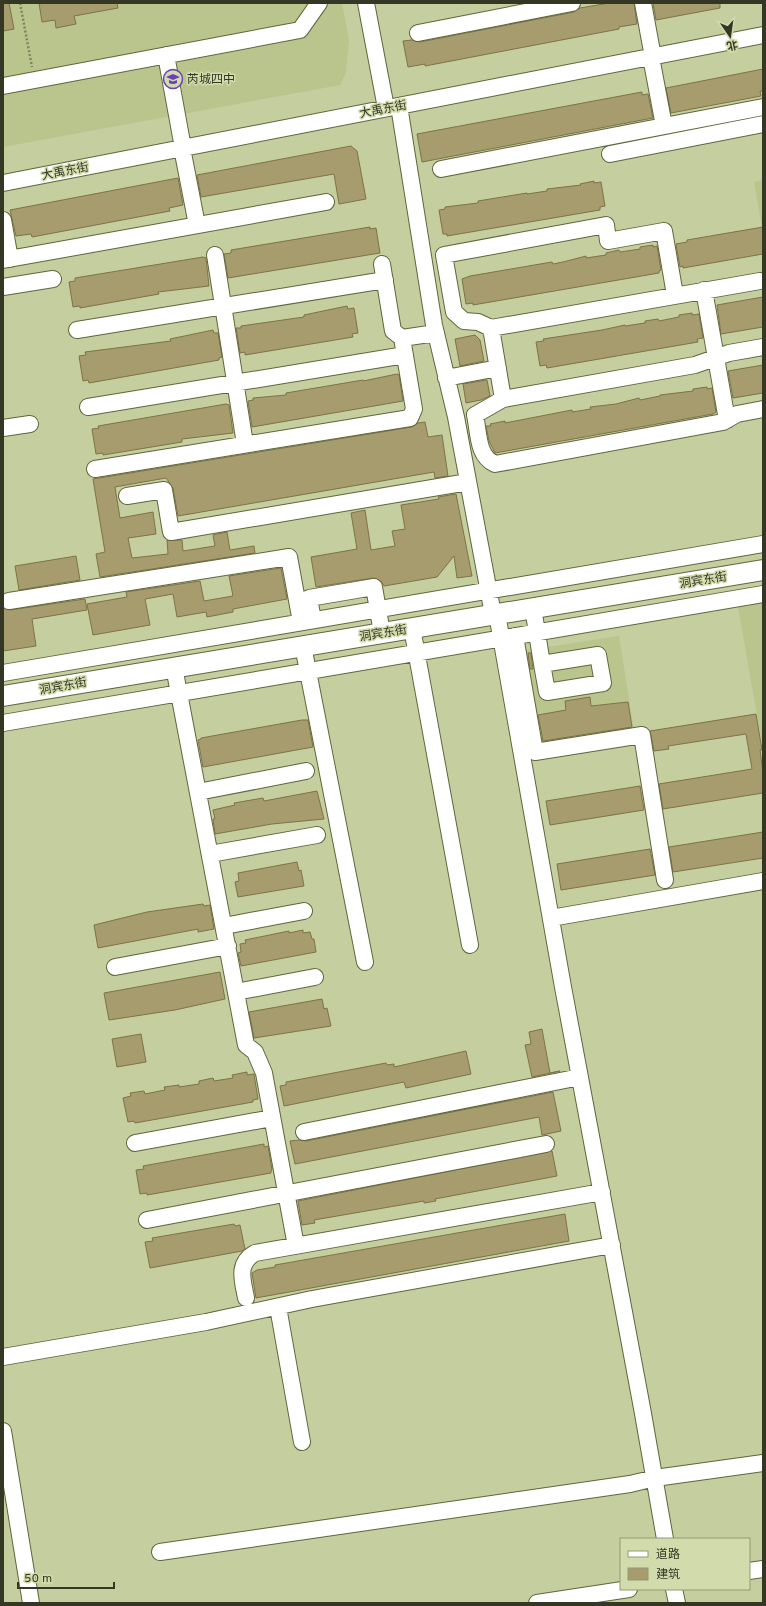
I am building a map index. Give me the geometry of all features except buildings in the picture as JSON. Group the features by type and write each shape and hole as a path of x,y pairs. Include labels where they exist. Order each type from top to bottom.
{"main road":[{"name":"洞宾东街","path":"3,696 763,570"}],"street":[{"path":"3,86 300,30 319,3"},
{"path":"366,3 392,107 436,333 468,482 488,590 495,614 508,638 534,752 642,735 665,880"},
{"path":"418,33 572,3"},
{"path":"643,3 664,126"},
{"name":"大禹东街","path":"3,183 763,35"},
{"path":"166,55 198,225"},
{"path":"441,169 763,107"},
{"path":"610,154 763,124"},
{"path":"3,220 7,259 326,202"},
{"path":"675,295 664,231 608,241 606,225 444,255 454,312 464,321 478,322 490,328 760,281"},
{"path":"215,255 245,444"},
{"path":"95,469 410,418 414,409 402,338 393,331 382,264"},
{"path":"3,287 53,279"},
{"path":"77,330 385,280"},
{"path":"704,290 727,420"},
{"path":"490,328 503,399"},
{"path":"402,338 436,333"},
{"path":"763,347 729,353 695,365 503,399 475,415 482,454 487,460 495,464 727,420 737,414 763,409"},
{"path":"88,407 405,355"},
{"path":"446,378 498,368"},
{"path":"3,428 30,424"},
{"path":"127,496 164,490 171,532 468,482"},
{"path":"3,673 763,544"},
{"path":"9,601 289,557 307,621"},
{"path":"307,621 309,598 374,587 382,633"},
{"path":"3,723 763,594"},
{"path":"533,608 542,664"},
{"path":"412,628 470,945"},
{"path":"508,638 551,918 665,1538"},
{"path":"303,646 365,962"},
{"path":"174,667 246,1045 255,1052 264,1073 296,1246"},
{"path":"198,792 306,771"},
{"path":"210,854 317,836"},
{"path":"551,918 763,881"},
{"path":"224,926 304,911"},
{"path":"115,967 228,946"},
{"path":"236,992 315,977"},
{"path":"304,1132 580,1077"},
{"path":"135,1143 272,1118"},
{"path":"147,1220 546,1144"},
{"path":"246,1298 241,1270 247,1258 255,1253 602,1192"},
{"path":"3,1357 206,1322 278,1307 612,1245"},
{"path":"278,1307 302,1442"},
{"path":"3,1431 31,1603"},
{"path":"160,1552 630,1484 655,1478 763,1463"},
{"path":"750,1571 763,1569"},
{"path":"537,1603 622,1590"},
{"path":"674,1590 677,1603"}],"path":[{"path":"20,3 35,80"}],"shaded area":[{"name":"芮城四中","path":"3,3 342,3 349,40 346,72 340,85 3,147"},
{"path":"763,180 763,233 754,182"},
{"path":"763,602 763,749 738,607"},
{"path":"619,636 634,731 529,747 514,652"}],"place":[{"name":"芮城四中","path":"173,79"}]}
